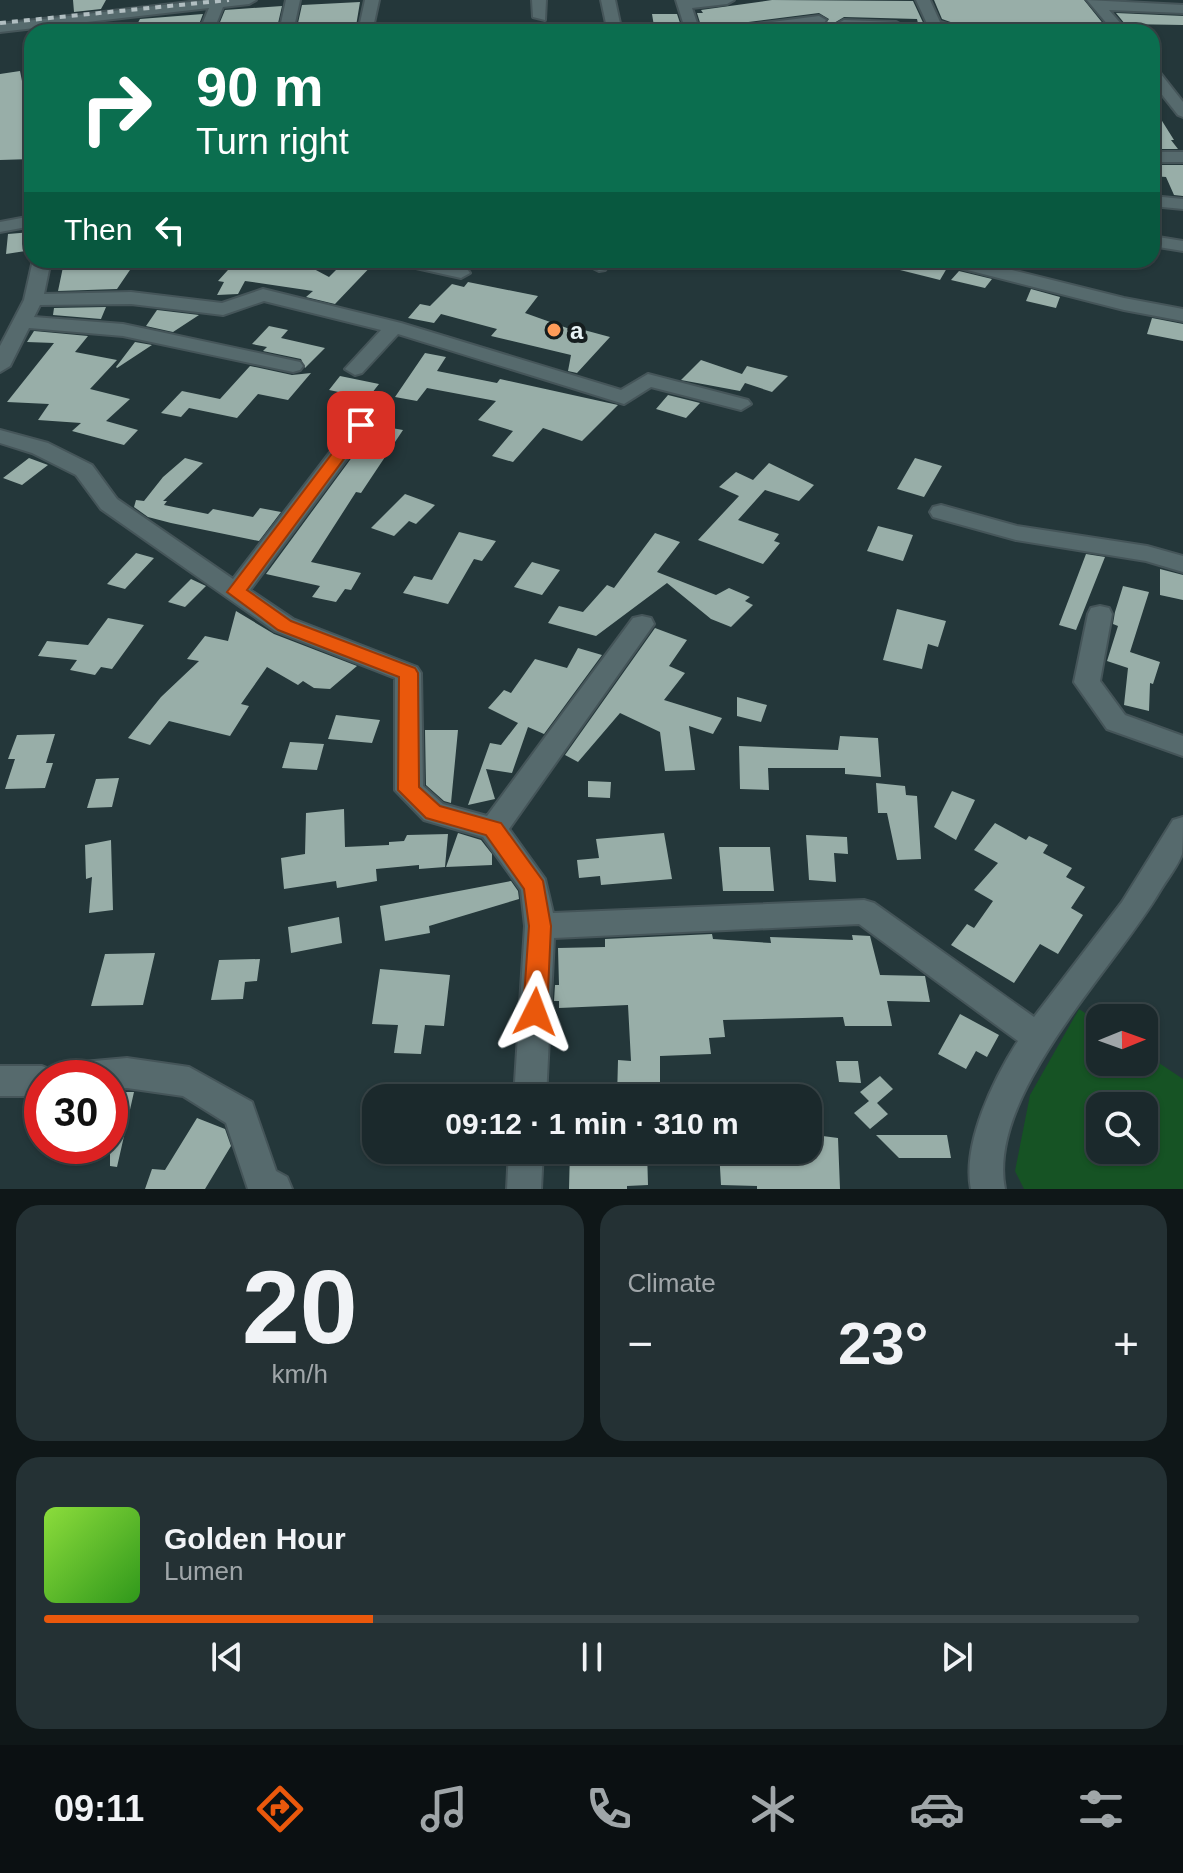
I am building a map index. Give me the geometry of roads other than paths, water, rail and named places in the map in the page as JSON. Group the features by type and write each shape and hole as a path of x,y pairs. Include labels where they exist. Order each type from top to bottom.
{"street":[{"path":"0,28 174,0"},
{"path":"109,9 249,0"},
{"path":"288,24 293,0"},
{"path":"367,24 372,0"},
{"path":"539,0 540,17"},
{"path":"608,0 613,24"},
{"path":"690,24 683,2 727,0"},
{"path":"910,24 923,0"},
{"path":"209,24 218,3"},
{"path":"1095,3 1183,9"},
{"path":"1095,3 1114,24"},
{"path":"810,24 819,20"},
{"path":"1160,94 1183,112"},
{"path":"1160,157 1183,157"},
{"path":"1160,202 1183,204"},
{"path":"0,227 24,222"},
{"path":"1160,226 1183,229"},
{"path":"1160,242 1183,246"},
{"path":"0,366 24,322 40,268"},
{"path":"439,268 461,273"},
{"path":"982,268 1124,304 1183,315"},
{"path":"1010,268 1102,292"},
{"path":"33,300 131,298 223,309 263,295 394,327 624,398 648,380 741,404"},
{"path":"24,322 123,330 293,366"},
{"path":"355,369 394,327"},
{"path":"236,592 361,425"},
{"path":"0,436 40,448 84,470 109,504 284,625 408,673 409,790 434,812 493,829 535,887 540,926 531,1084"},
{"path":"941,512 1016,533 1147,554 1183,564"},
{"path":"1100,614 1087,682 1116,722 1183,746"},
{"path":"493,829 642,624"},
{"path":"988,1189 989,1147 1001,1100 1038,1038 1126,919 1183,828"},
{"path":"540,926 864,912 1038,1038"},
{"path":"128,1073 189,1082 240,1113 265,1187"},
{"path":"0,1081 24,1081"},
{"path":"524,1189 525,1164"}],"railway":[{"path":"0,23 229,0"}],"place":[{"name":"a","path":"554,330"}]}
